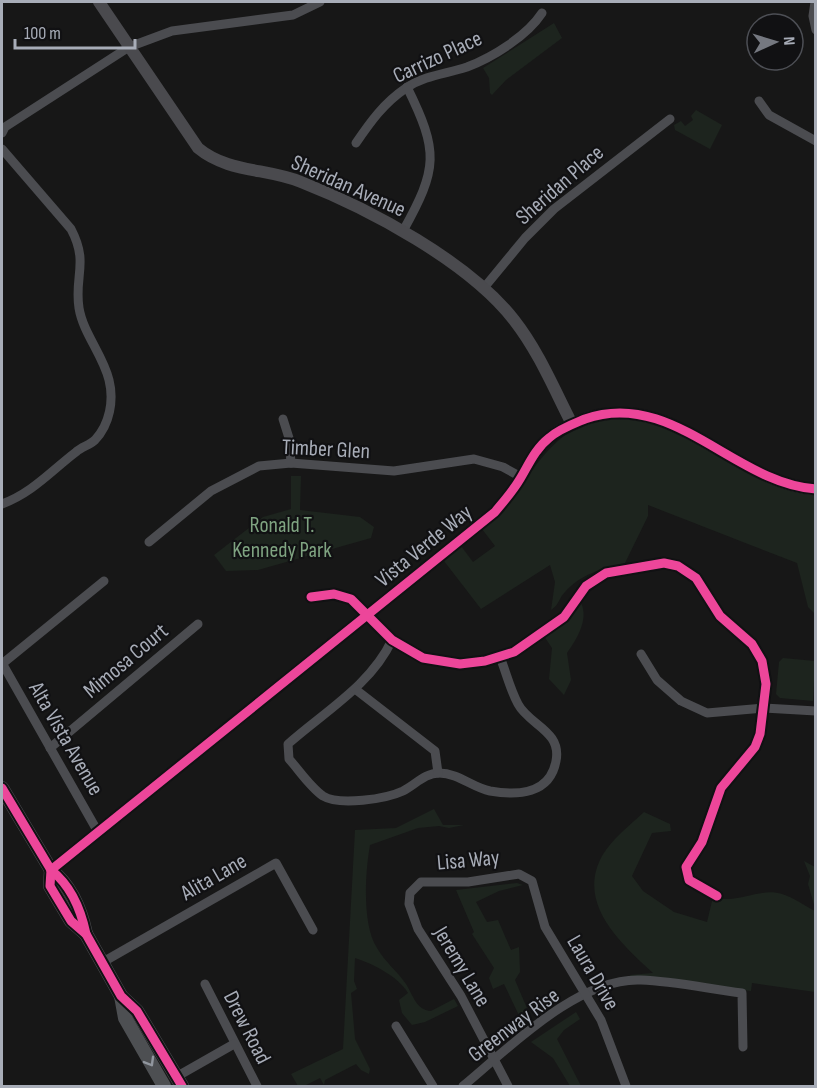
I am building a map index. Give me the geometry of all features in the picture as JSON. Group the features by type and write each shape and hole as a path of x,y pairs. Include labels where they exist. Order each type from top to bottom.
{"main road":[{"path":"2,788 51,870 61,878 82,914 86,934 122,996 137,1011 179,1082"},
{"path":"122,996 124,1018 164,1086"}],"street":[{"name":"Sheridan Avenue","path":"99,2 192,141 213,158 230,165 302,182 403,231 483,288 500,303 527,338 572,424"},
{"path":"2,133 5,127 129,47 172,31 293,15 320,2"},
{"path":"814,2 813,16 816,30"},
{"name":"Carrizo Place","path":"356,143 376,113 407,87 436,73 466,67 480,61 532,28 542,13"},
{"path":"403,231 420,201 430,166 426,125 407,87"},
{"path":"759,101 769,115 816,141"},
{"name":"Sheridan Place","path":"483,288 525,238 554,209 670,118"},
{"path":"2,149 71,229 77,240 82,266 79,311 108,378 112,395 106,422 95,441 78,450 30,489 2,504"},
{"name":"Vista Verde Way","path":"51,870 495,512 521,477 534,453 550,437 572,424 597,415 619,412 650,416 778,480 816,489"},
{"path":"282,419 289,438 291,463"},
{"name":"Timber Glen","path":"149,542 211,490 259,466 291,463 394,471 474,459 503,467 521,477"},
{"path":"311,597 334,594 351,599 392,640 423,658 444,663 485,662 514,652 564,617 586,586 597,577 664,563 678,566 696,578 720,616 752,644 762,661 766,684 764,708 755,747 721,788 706,834 686,867 689,880 717,896"},
{"path":"2,663 104,581"},
{"name":"Mimosa Court","path":"50,748 198,624"},
{"path":"392,640 386,652 355,689 288,744 289,759 325,797 342,801 380,798 402,792 431,773 452,774 490,790 520,793 539,789 548,782 556,761 555,743 543,726 518,705 500,657"},
{"path":"641,654 657,680 681,701 707,713 764,708 816,711"},
{"name":"Alta Vista Avenue","path":"2,663 98,832"},
{"path":"355,689 435,751 438,773"},
{"name":"Alita Lane","path":"103,962 276,863 313,930"},
{"name":"Lisa Way","path":"413,890 421,882 468,882 519,874 529,878"},
{"name":"Laura Drive","path":"529,878 532,880 546,927 562,958 588,994 601,1020 626,1086"},
{"name":"Jeremy Lane","path":"413,890 409,904 418,929 461,996 508,1086"},
{"name":"Greenway Rise","path":"463,1086 541,1021 607,984 641,980 742,993 743,1047"},
{"name":"Drew Road","path":"205,984 257,1086"},
{"path":"396,1026 434,1086"},
{"path":"164,1086 179,1082 234,1044"}],"green space":[{"path":"554,23 562,38 506,80 492,95 489,78 483,68"},
{"path":"696,110 722,125 710,149 675,130 674,125 681,121 685,126 693,120 691,116"},
{"path":"644,418 815,493 815,614 808,607 797,563 648,505 648,516 625,563 585,576 565,592 551,610 555,582 550,565 481,609 444,561 461,546 473,562 495,546 482,529 498,515 549,450 563,436 581,426 602,419"},
{"name":"Ronald T. Kennedy Park","path":"291,476 301,476 300,510 360,517 374,527 371,538 258,570 226,571 214,555 263,517 291,509"},
{"path":"581,603 583,622 567,653 571,680 564,695 549,679 552,648 544,636 566,620"},
{"path":"783,658 815,661 813,701 780,698 776,694 779,662"},
{"path":"434,809 443,825 464,825 449,828 439,826 418,828 370,845 366,884 367,913 372,938 377,948 406,984 418,1005 431,1011 454,999 458,1006 425,1022 412,1025 402,1013 399,1000 408,993 404,987 384,971 355,958 354,981 357,989 351,993 355,1039 370,1069 369,1074 356,1064 325,1080 324,1085 320,1078 304,1086 298,1086 291,1074 343,1049 355,830 396,828"},
{"path":"644,812 670,824 671,831 652,833 632,876 643,891 674,912 707,922 713,897 730,899 773,892 790,897 815,911 815,992 752,983 751,991 631,977 630,975 653,973 628,949 606,921 598,906 594,890 595,874 602,856 611,844"},
{"path":"804,861 815,867 815,908 808,884 810,876"},
{"path":"517,883 523,885 499,891 476,902 487,922 498,920 511,950 519,947 520,972 515,980 532,1020 524,1026 504,984 493,989 489,978 494,968 472,934 474,932 456,890"},
{"path":"576,1012 580,1019 564,1030 557,1039 581,1086 570,1086 553,1058 531,1042"}],"cycle path":[{"path":"51,870 495,512 514,488 544,442 566,427 585,419 617,413 646,416 675,426 758,472 786,483 816,489"},
{"path":"311,597 334,594 351,599 392,640 423,658 460,664 485,661 514,652 564,617 586,586 606,573 664,563 678,566 696,578 720,616 752,644 762,661 766,684 760,734 755,747 721,788 702,842 686,867 689,880 717,896"},
{"path":"2,788 51,870 69,891 78,907 86,934"},
{"path":"51,870 50,886 71,921 86,934 121,996 137,1011 182,1086"}]}
